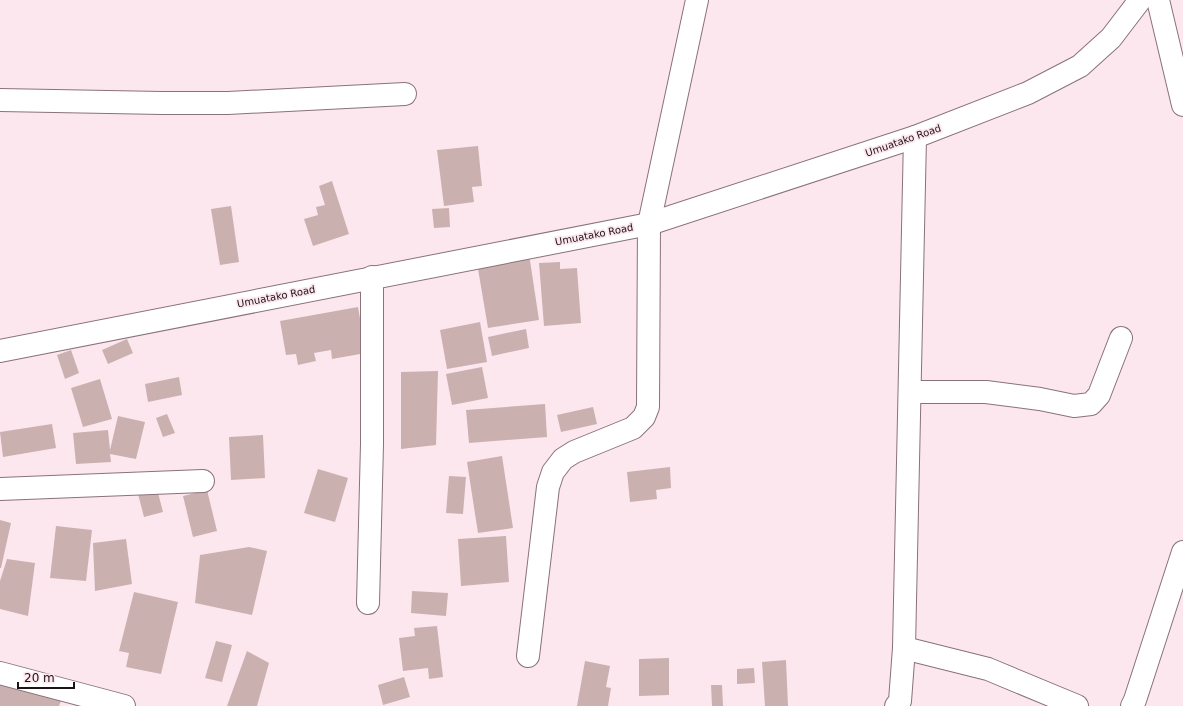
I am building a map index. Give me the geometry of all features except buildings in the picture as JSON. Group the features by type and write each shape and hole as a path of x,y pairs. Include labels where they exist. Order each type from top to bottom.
{"street":[{"path":"528,656 548,487 552,472 563,459 574,452 633,428 644,417 648,407 649,224 697,0"},
{"name":"Umuatako Road","path":"0,351 649,224 915,136 1028,93 1080,66 1111,38 1140,0"},
{"path":"1158,0 1183,105"},
{"path":"0,100 162,103 228,102 405,94"},
{"path":"896,706 900,701 904,648 915,136"},
{"path":"368,603 372,444 372,277"},
{"path":"910,392 986,392 1040,399 1074,406 1091,404 1099,395 1121,338"},
{"path":"0,489 203,481"},
{"path":"1132,706 1183,552"},
{"path":"904,648 988,669 1076,706"},
{"path":"0,673 124,706"}]}
